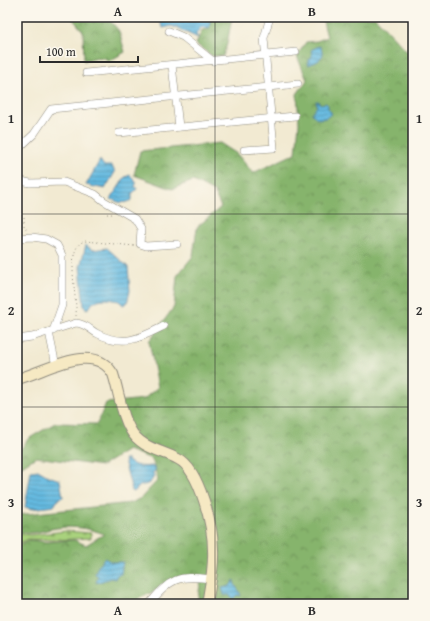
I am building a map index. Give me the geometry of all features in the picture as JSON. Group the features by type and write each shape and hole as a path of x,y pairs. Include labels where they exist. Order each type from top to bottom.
{"street":[{"path":"244,150 274,148 264,38 270,17"},
{"path":"169,31 183,37 213,61"},
{"path":"86,73 296,52"},
{"path":"172,65 179,127"},
{"path":"17,150 34,134 51,109 298,84"},
{"path":"119,133 295,116"},
{"path":"17,180 30,183 64,182 95,194 135,219 141,229 140,244 146,246 177,244"},
{"path":"17,238 32,237 46,240 57,245 62,255 62,305 51,331 56,366"},
{"path":"17,339 27,338 71,325 83,324 93,328 96,333 121,341 139,338 164,326"},
{"path":"17,378 85,357 94,358 105,363 113,374 130,430 143,444 179,459 187,467 197,485 210,526 213,550 211,579 207,604"},
{"path":"149,604 163,588 174,580 188,577 211,579"}],"path":[{"path":"24,217 24,226 32,237"},
{"path":"71,325 77,314 73,269 74,255 77,245 86,241 136,246 140,244"}],"green space":[{"path":"71,17 90,17 94,23 94,17 107,17 119,31 125,52 109,61 103,58 94,58 84,61 83,31"},
{"path":"213,17 232,17 223,56 212,56 196,44 202,30 209,29 210,20"},
{"path":"320,17 375,17 413,58 413,604 197,604 201,579 182,578 134,601 17,604 17,546 30,540 47,542 74,540 86,545 104,534 93,530 75,527 57,528 33,533 17,531 17,515 131,503 141,498 158,480 152,459 128,450 102,466 36,457 17,469 17,450 21,449 28,439 55,423 97,424 106,403 144,399 158,387 149,341 174,307 177,276 193,256 197,227 221,207 214,192 193,181 172,189 134,175 140,151 220,143 237,154 253,173 296,153 299,123 297,94 307,80 297,56 306,42 317,41 327,37 323,21"},
{"path":"66,531 91,533 91,538 54,540 30,539 17,544 17,533 30,535"}],"water":[{"path":"161,17 211,17 209,28 201,27 196,34 198,38 172,26 163,28 160,22"},
{"path":"319,46 321,47 323,55 318,61 308,65 307,63 312,56 311,50"},
{"path":"316,101 320,104 326,103 328,105 328,109 332,113 326,118 318,119 312,114 317,106"},
{"path":"100,160 104,166 112,166 115,172 105,189 86,185"},
{"path":"130,175 137,182 135,186 137,189 132,194 132,200 122,202 111,199 125,177"},
{"path":"86,245 92,250 107,248 128,267 130,291 127,303 123,305 119,301 103,299 95,301 87,309 84,307 80,267"},
{"path":"124,460 128,460 139,466 152,466 156,469 153,473 154,476 152,480 147,484 141,485 134,492 132,491"},
{"path":"38,470 48,476 60,480 63,497 59,498 54,506 31,509 25,507 31,471"},
{"path":"104,558 112,562 123,562 121,574 117,575 115,579 111,578 96,583 98,576 95,574"},
{"path":"234,580 241,596 237,595 233,599 230,595 224,595 222,588 230,586"}]}
